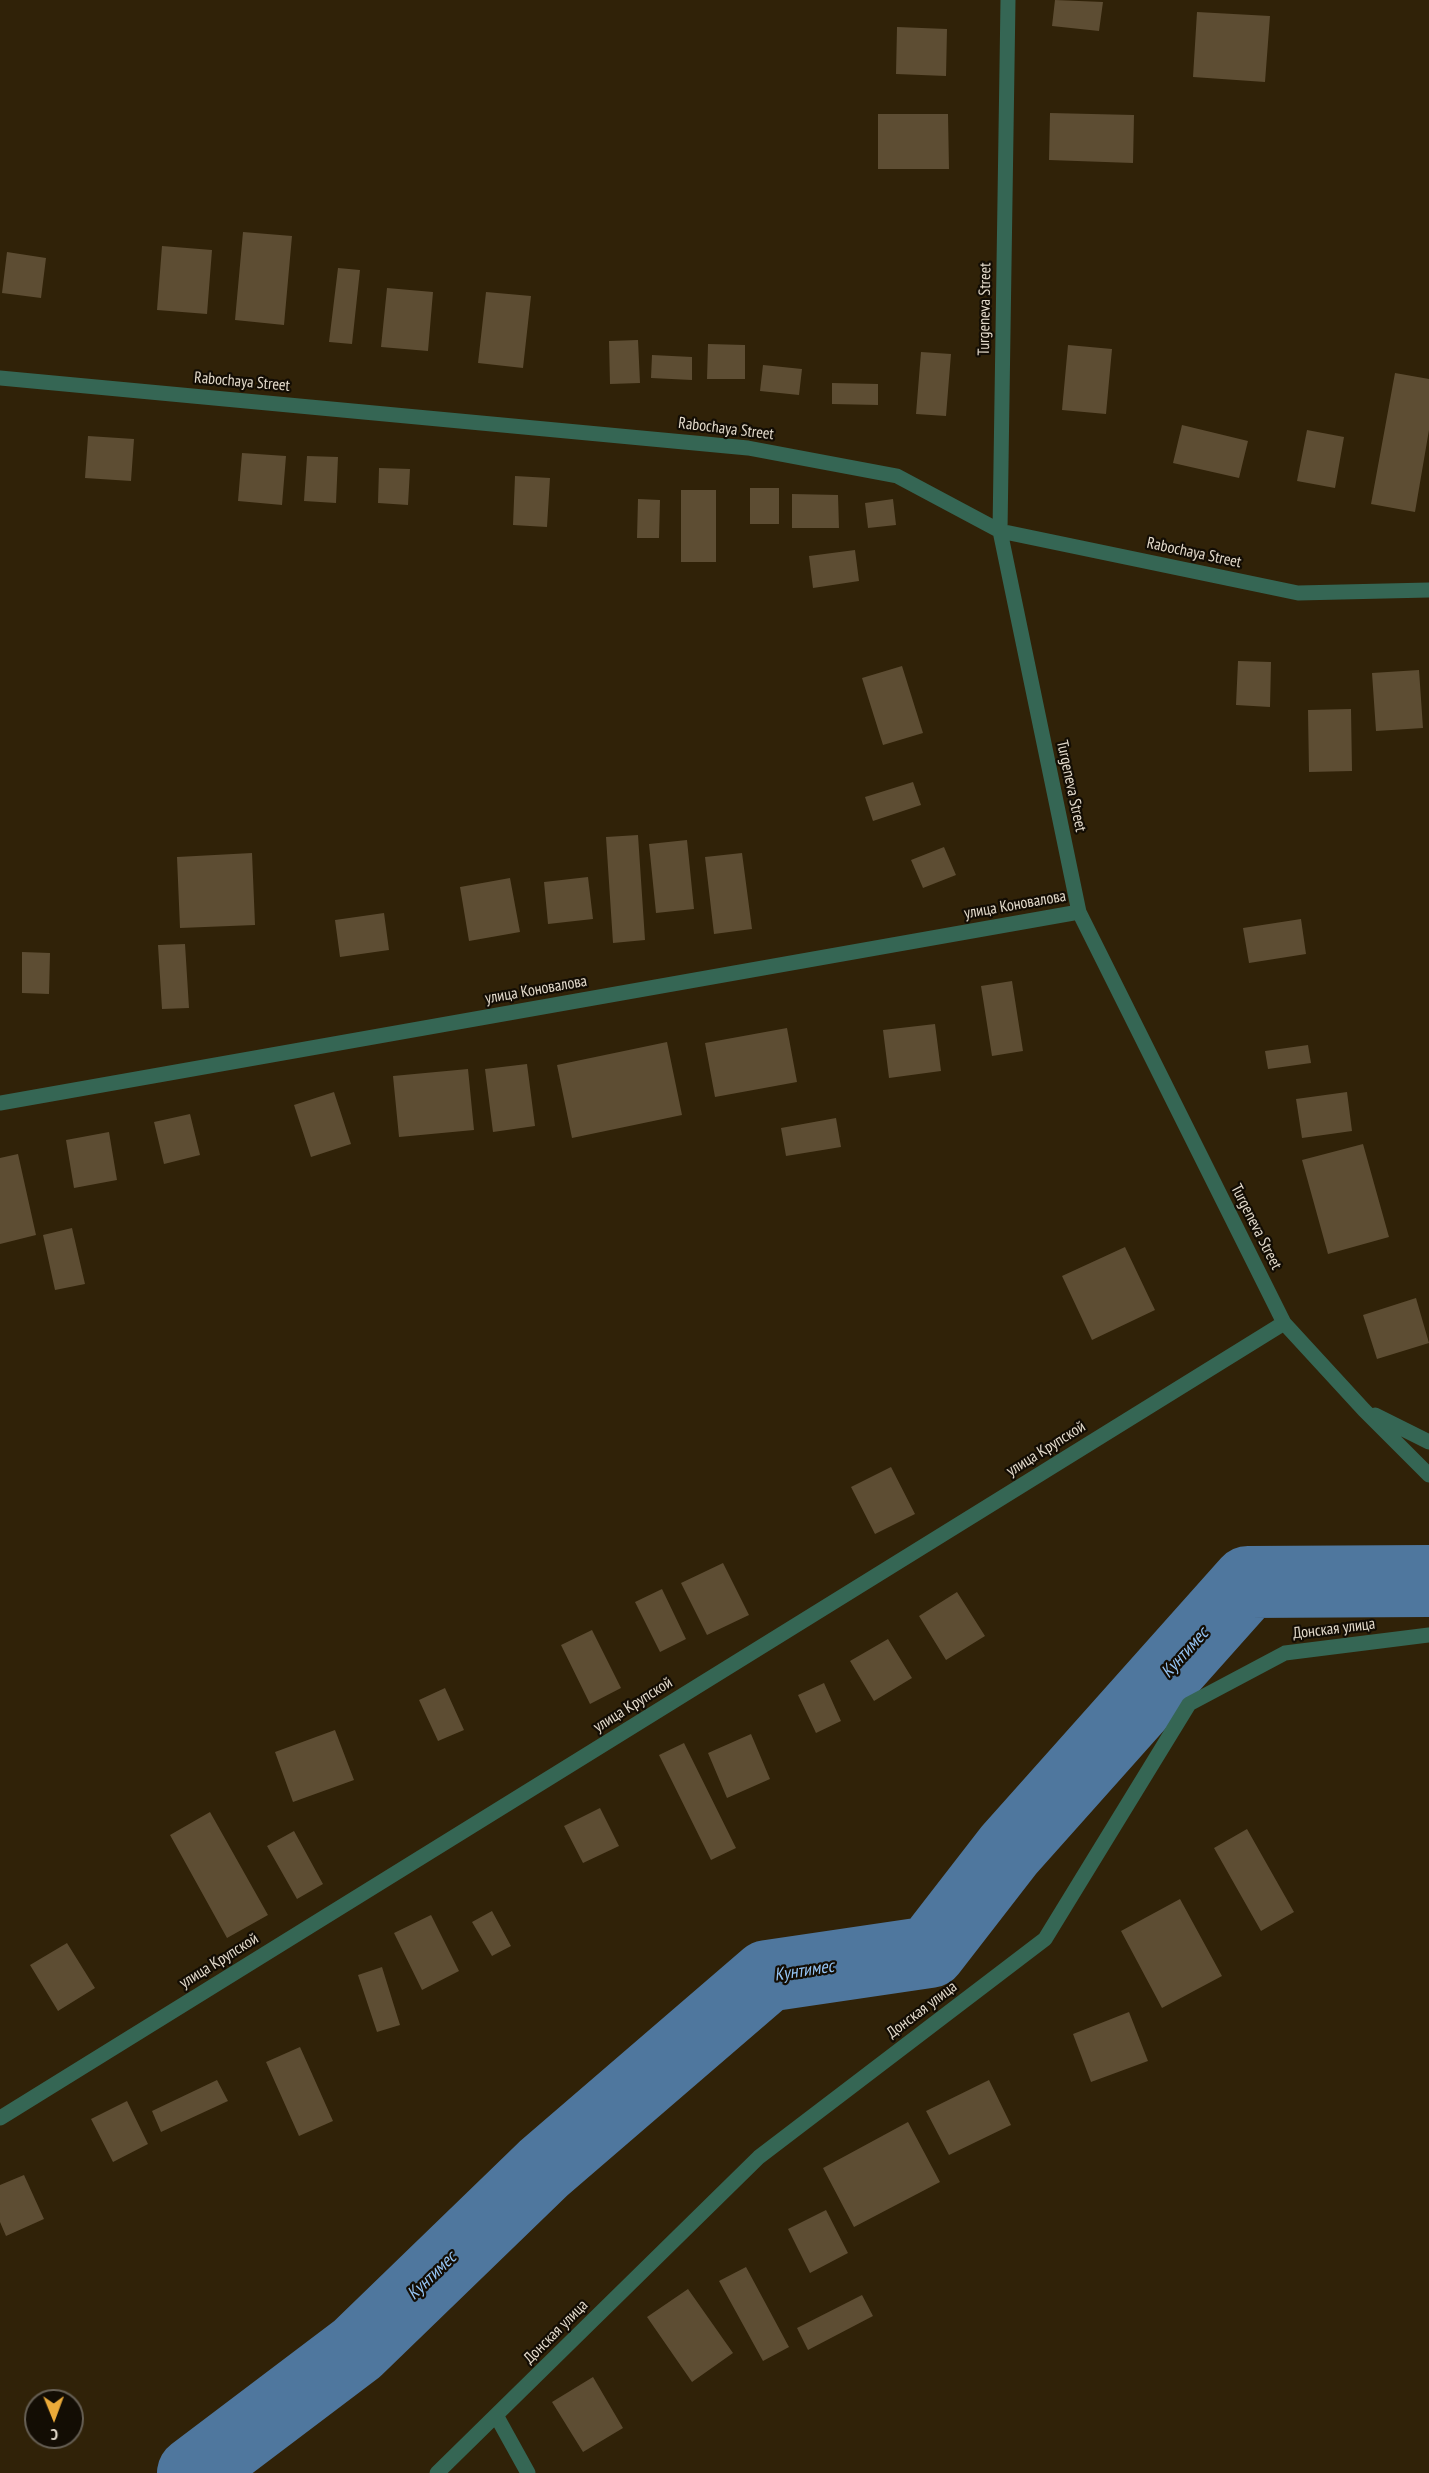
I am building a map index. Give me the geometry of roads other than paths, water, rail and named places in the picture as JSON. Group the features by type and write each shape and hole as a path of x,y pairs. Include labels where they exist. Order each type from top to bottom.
{"street":[{"name":"Turgeneva Street","path":"1008,0 1000,531 1078,912 1284,1323 1364,1410 1429,1475"},
{"name":"Rabochaya Street","path":"0,378 748,448 897,476 1000,531 1298,593 1429,590"},
{"name":"улица Коновалова","path":"0,1103 1078,912"},
{"name":"улица Крупской","path":"0,2118 1284,1323"},
{"path":"1364,1410 1429,1442"},
{"name":"Донская улица","path":"437,2473 497,2417 759,2157 1045,1938 1189,1704 1286,1653 1429,1635"},
{"path":"497,2417 528,2473"}],"waterway":[{"name":"Кунтимес","path":"193,2473 357,2349 544,2168 767,1976 930,1952 1009,1850 1248,1582 1429,1581"}]}
